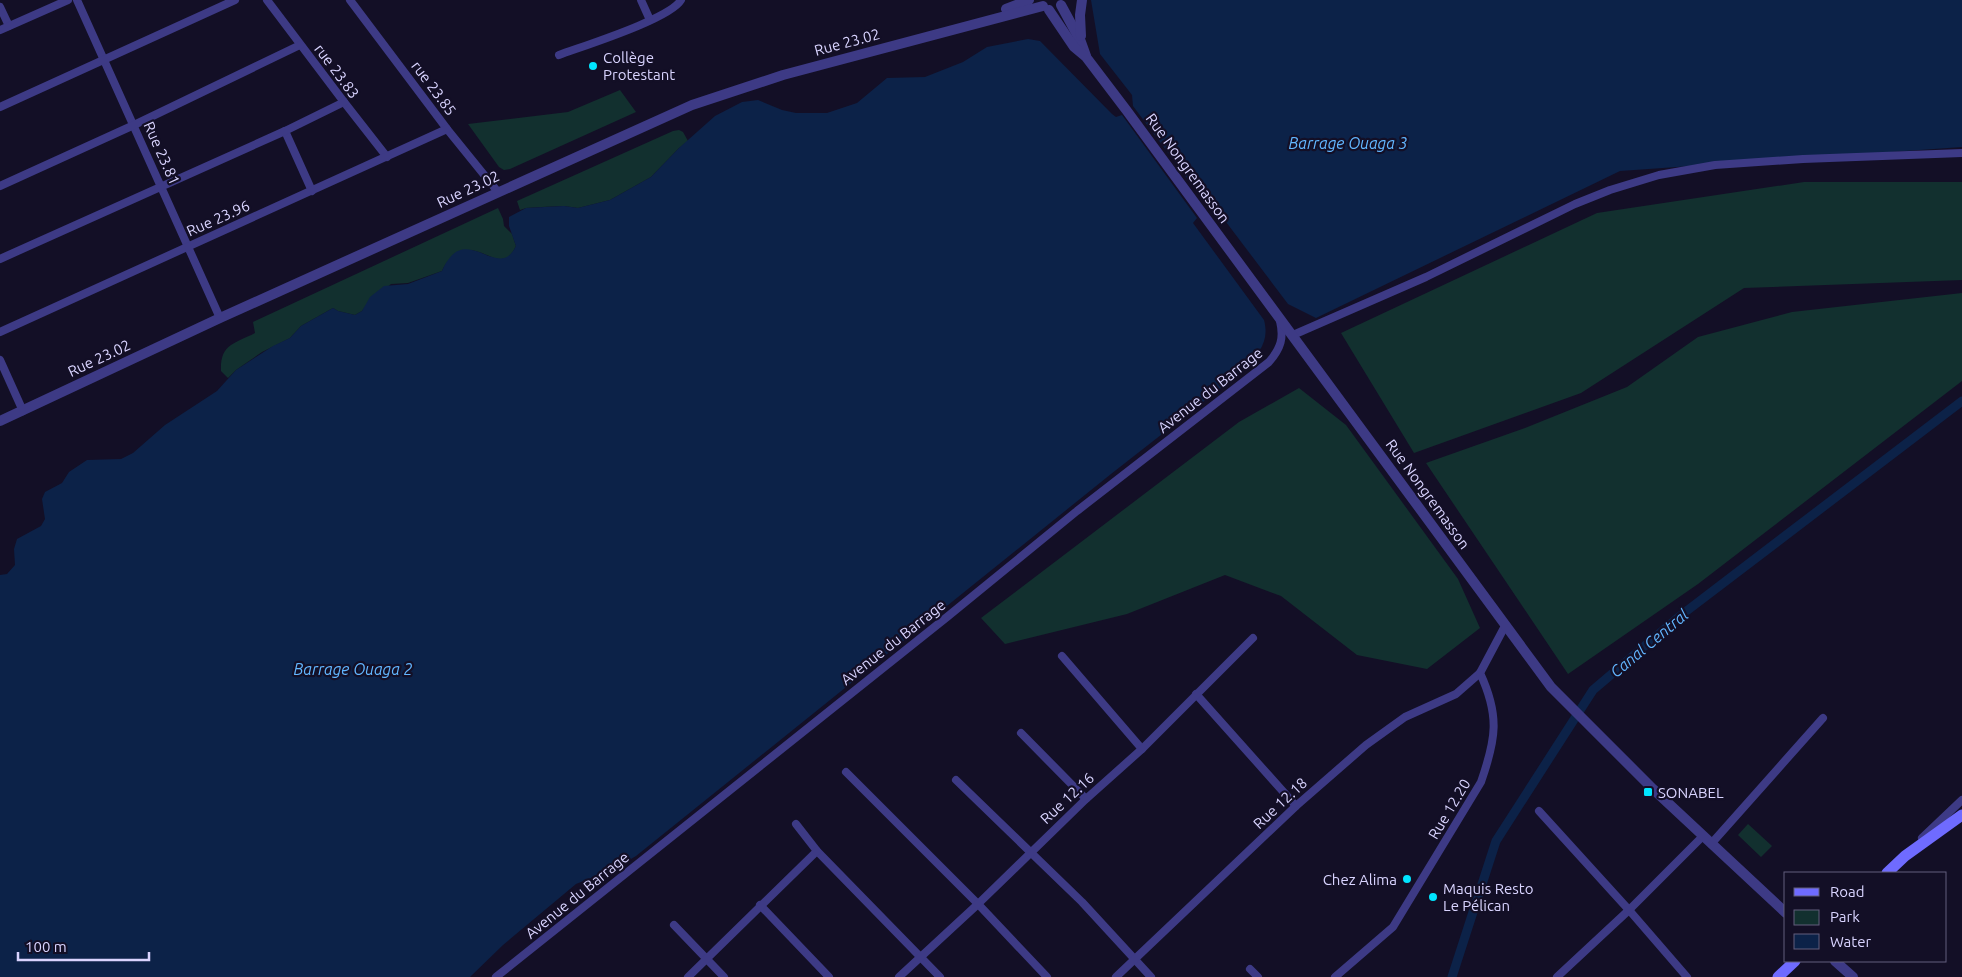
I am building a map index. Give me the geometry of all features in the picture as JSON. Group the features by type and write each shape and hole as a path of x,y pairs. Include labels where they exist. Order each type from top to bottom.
{"main road":[{"path":"1888,872 1905,856 1962,815"},
{"path":"1778,977 1794,962"}],"street":[{"path":"0,30 68,0"},
{"name":"Rue 23.81","path":"77,0 220,318"},
{"path":"0,107 235,0"},
{"name":"rue 23.83","path":"267,0 387,157"},
{"name":"rue 23.85","path":"350,0 447,129 498,192"},
{"path":"641,0 650,20"},
{"path":"559,55 650,20 674,8 681,0"},
{"path":"995,13 1014,0"},
{"name":"Rue 23.02","path":"963,26 1030,0"},
{"path":"1081,42 1080,14 1082,0"},
{"name":"Rue 23.02","path":"0,421 220,318 643,126 721,94 783,75 1044,5 1056,9 1062,1"},
{"name":"Rue Nongremasson","path":"1062,1 1086,57"},
{"name":"Rue Nongremasson","path":"1044,5 1074,47 1086,57 1279,316 1540,674 1581,719 1784,911"},
{"path":"0,7 9,26"},
{"path":"0,186 134,125 300,45"},
{"path":"0,259 285,131 344,102"},
{"name":"Rue 23.96","path":"0,332 447,129"},
{"path":"285,131 312,191"},
{"path":"1293,335 1426,277 1575,204 1610,190 1659,175 1725,164 1962,152"},
{"name":"Avenue du Barrage","path":"502,975 1077,511 1270,362 1282,342 1279,316"},
{"path":"0,360 22,411"},
{"path":"1480,673 1505,626"},
{"name":"Rue 12.16","path":"899,977 978,904 1086,799 1142,749 1253,638"},
{"path":"1062,656 1142,749"},
{"name":"Rue 12.18","path":"1116,977 1296,806 1366,745 1405,717 1446,700 1465,687 1480,673"},
{"name":"Rue 12.20","path":"1335,977 1393,927 1481,782 1488,761 1495,726 1489,694 1480,673"},
{"path":"1196,694 1296,806"},
{"path":"1711,844 1824,718"},
{"path":"1021,733 1086,799"},
{"path":"846,772 978,904 1047,977"},
{"path":"956,780 1082,902 1151,977"},
{"path":"1905,856 1962,800"},
{"path":"1539,812 1629,910 1687,977"},
{"path":"796,824 817,852 940,977"},
{"path":"1557,977 1629,910 1703,836"},
{"path":"688,977 760,905 817,852"},
{"path":"760,905 829,977"},
{"path":"674,925 724,977"},
{"path":"1836,962 1853,977"},
{"path":"1250,969 1258,977"}],"green space":[{"path":"620,90 636,112 510,169 504,170 499,167 468,124 568,112"},
{"path":"679,130 683,132 688,141 651,177 610,200 578,208 564,206 520,210 517,201"},
{"path":"1804,182 1962,182 1962,280 1744,288 1581,393 1414,453 1341,333 1597,213"},
{"path":"498,208 504,226 512,234 516,246 510,255 503,259 496,259 472,250 463,251 450,259 442,271 408,283 391,284 368,303 362,311 355,315 333,308 301,326 290,338 262,352 228,378 221,371 221,362 226,350 255,333 253,322"},
{"path":"1962,293 1962,381 1698,584 1568,674 1426,463 1525,428 1627,387 1698,337 1792,312"},
{"path":"1299,388 1346,425 1458,579 1480,628 1427,669 1357,655 1281,596 1225,575 1127,614 1005,644 981,618 1239,422"},
{"path":"1748,824 1772,846 1761,857 1738,835"}],"water":[{"name":"Barrage Ouaga 3","path":"1091,0 1962,0 1962,147 1620,171 1316,318 1288,304 1217,210 1210,209 1133,106 1132,95 1100,54"},
{"name":"Barrage Ouaga 2","path":"1028,39 1040,41 1112,114 1116,117 1122,115 1197,218 1193,223 1264,320 1265,335 1262,347 1244,370 1111,474 636,856 614,869 576,884 503,945 470,977 0,977 0,575 7,574 15,565 14,549 17,539 41,526 45,519 42,499 45,492 62,483 69,472 87,460 121,459 133,453 165,425 217,391 236,370 273,346 290,338 301,326 333,308 355,315 362,311 370,297 384,286 408,284 442,271 451,256 461,250 471,250 491,257 509,256 516,246 509,226 509,217 526,208 564,206 578,208 610,200 651,177 679,148 715,116 742,102 758,100 782,110 796,113 827,113 857,103 887,78 925,77 963,62 987,47"}],"waterway":[{"name":"Canal Central","path":"1452,977 1496,841 1593,690 1680,616 1962,401"}],"place":[{"name":"Collège Protestant","path":"593,66"},
{"name":"SONABEL","path":"1648,792"},
{"name":"Chez Alima","path":"1407,879"},
{"name":"Maquis Resto Le Pélican","path":"1433,897"}]}
